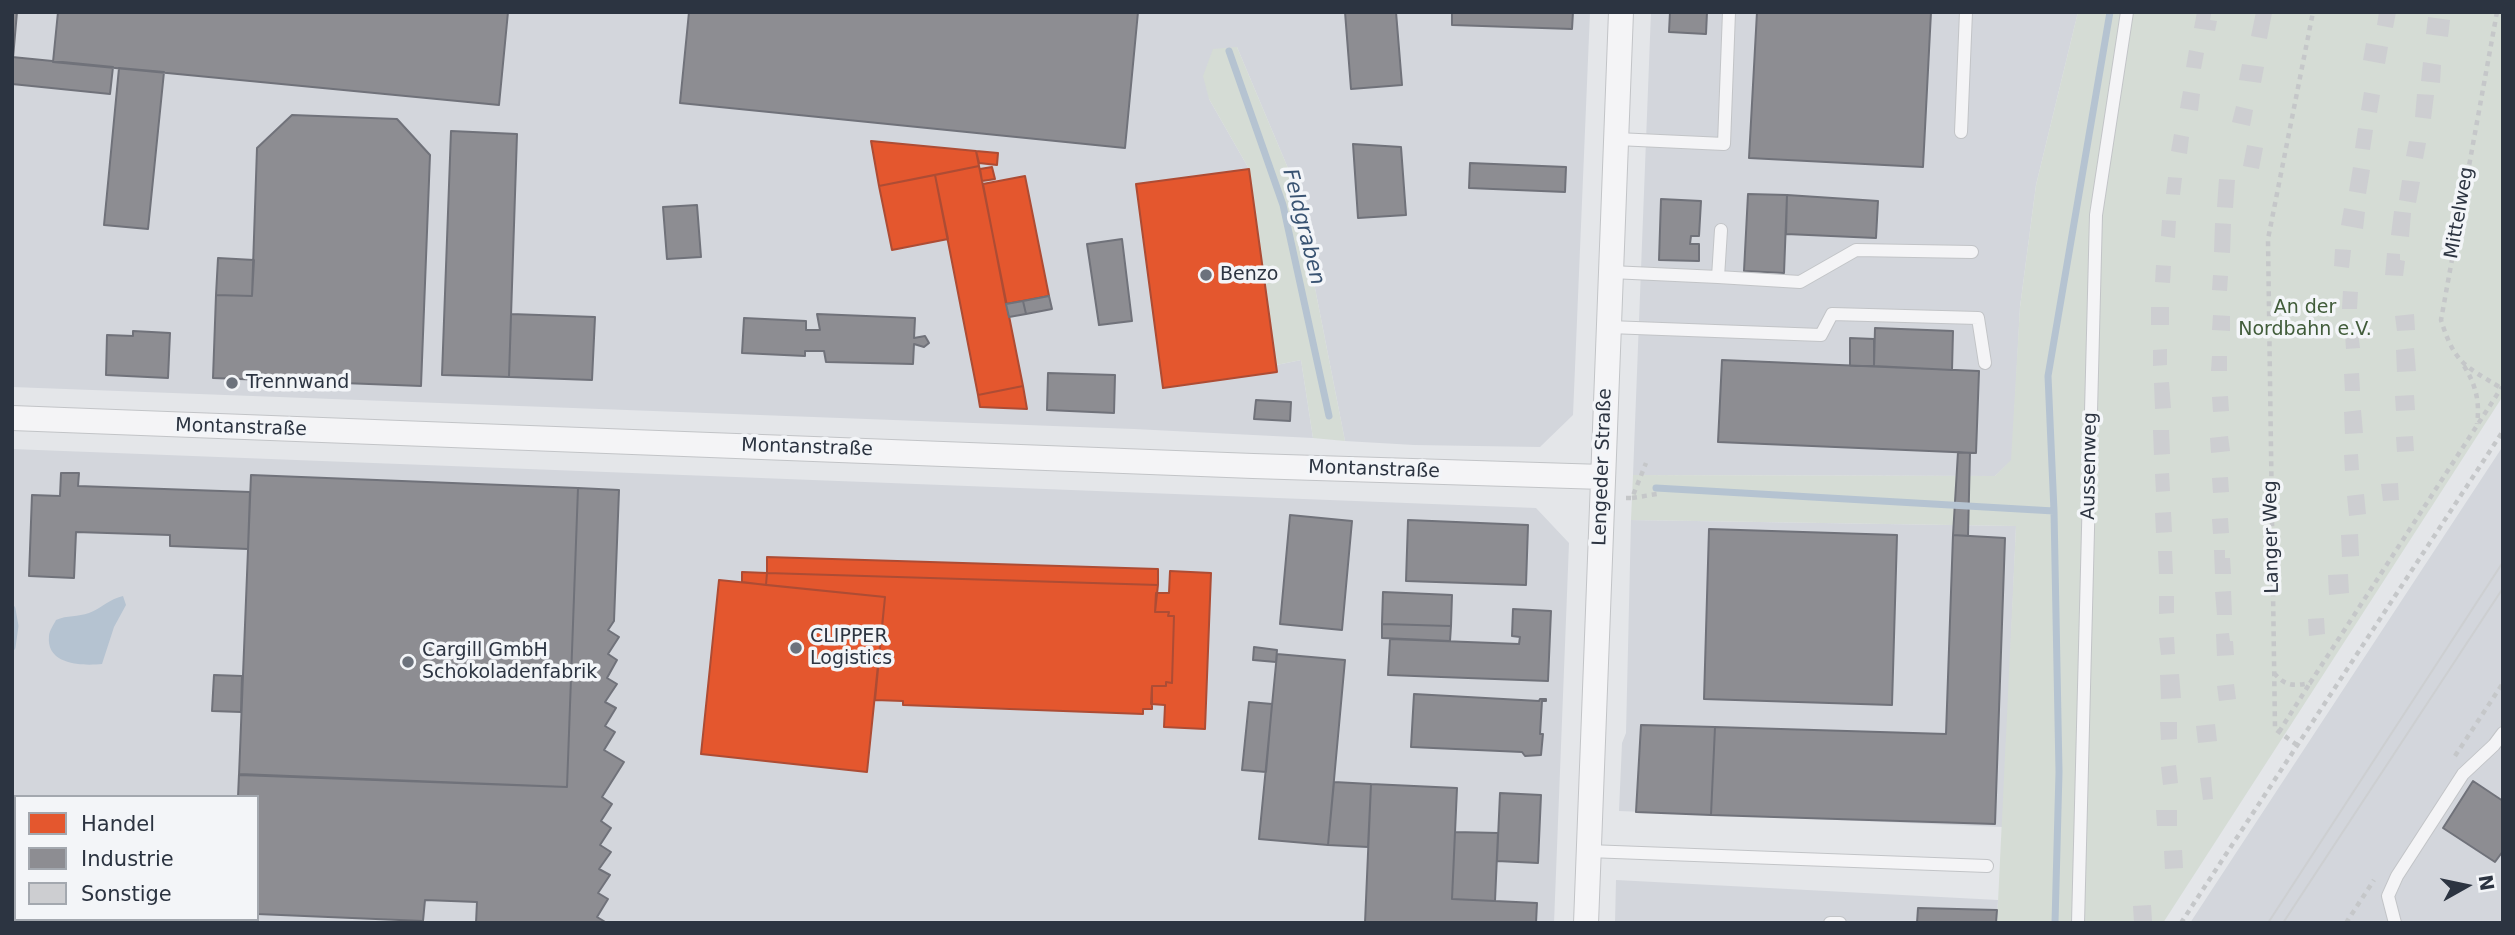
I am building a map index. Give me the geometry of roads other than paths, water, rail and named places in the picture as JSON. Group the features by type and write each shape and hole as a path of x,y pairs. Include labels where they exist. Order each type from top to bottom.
{"street":[{"name":"Lengeder Straße","path":"1586,923 1621,12"},
{"name":"Montanstraße","path":"12,418 1602,477"}],"lane":[{"path":"1617,139 1724,144 1730,12"},
{"path":"1961,132 1966,12"},
{"name":"Aussenweg","path":"2078,923 2096,215 2127,12"},
{"path":"1718,277 1721,230"},
{"path":"1611,272 1800,282 1856,250 1972,252"},
{"path":"1609,327 1821,335 1832,314 1978,318 1985,363"},
{"path":"2395,923 2388,896 2397,876 2462,774 2494,745 2503,733"},
{"path":"1588,851 1987,866"},
{"path":"1830,923 1840,923"}],"water":[{"path":"123,596 126,605 114,627 102,664 67,662 53,653 49,636 56,620 89,613"}],"waterway":[{"path":"2055,923 2059,772 2054,511 2048,376 2110,12"},
{"name":"Feldgraben","path":"1229,51 1283,205 1329,416"},
{"path":"1656,488 2054,511"},
{"name":"Feldgraben","path":"12,609 15,626 12,647"}],"tram line":[{"path":"2268,923 2503,562"},
{"path":"2283,923 2503,588"}],"place":[{"name":"Benzo","path":"1206,275"},
{"name":"Trennwand","path":"232,383"},
{"name":"CLIPPER Logistics","path":"796,648"},
{"name":"Cargill GmbH Schokoladenfabrik","path":"408,662"}],"park label":[{"name":"An der Nordbahn e.V.","path":"2305,319"}]}
